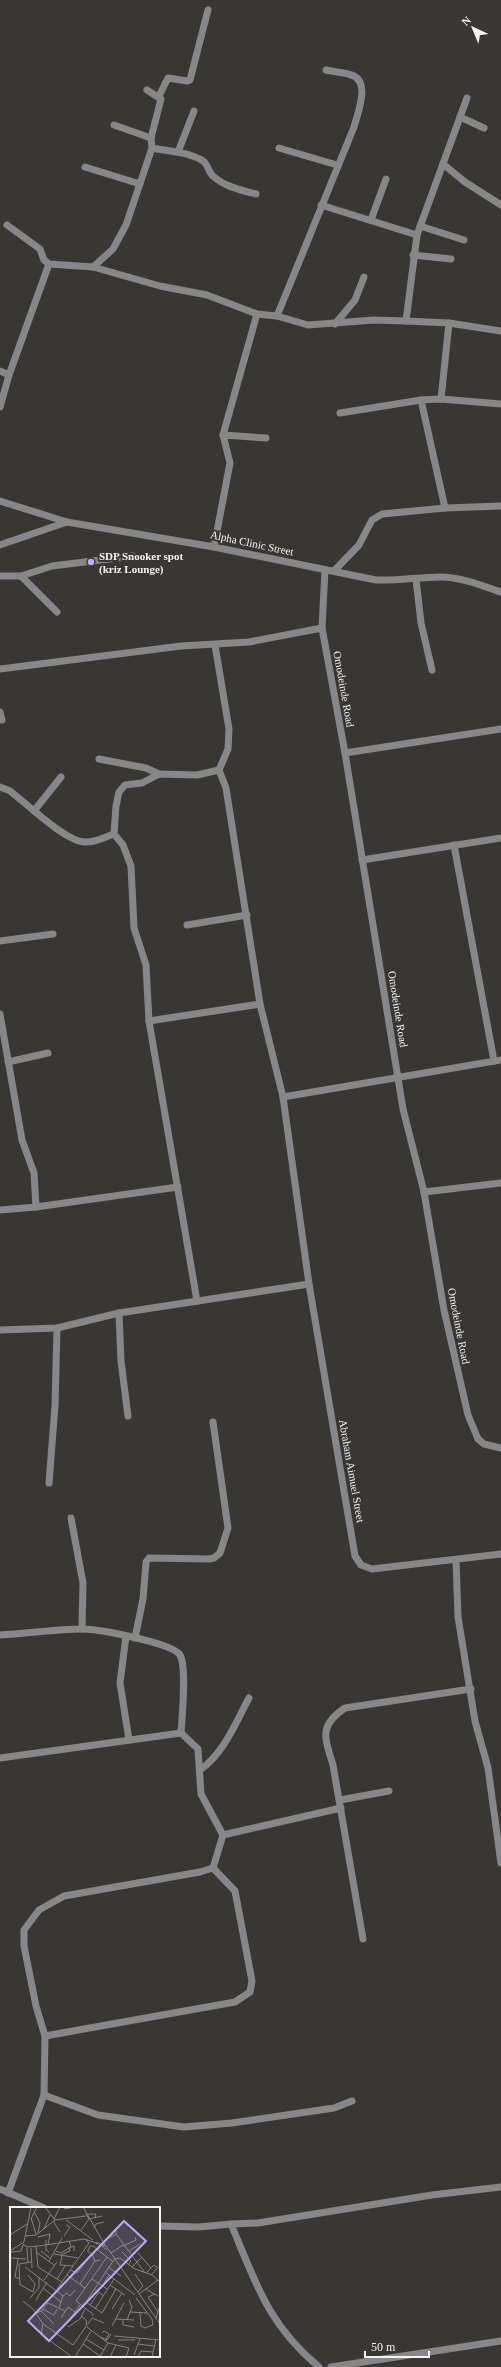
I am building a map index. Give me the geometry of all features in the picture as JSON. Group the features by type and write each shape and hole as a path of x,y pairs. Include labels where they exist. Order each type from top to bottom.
{"street":[{"path":"93,267 117,244 134,206 152,148 151,138 160,102 159,96 168,78 187,81 190,80 208,10"},
{"path":"276,316 337,165 354,127 361,88 354,76 326,70"},
{"path":"147,90 159,96"},
{"path":"406,321 413,256 417,235 467,98"},
{"path":"178,152 194,111"},
{"path":"460,117 484,128"},
{"path":"114,125 151,138"},
{"path":"152,148 178,152 204,162 209,172 226,185 256,194"},
{"path":"279,148 337,165"},
{"path":"443,164 465,182 501,205"},
{"path":"85,167 140,184"},
{"path":"371,220 386,179"},
{"path":"321,204 417,235"},
{"path":"7,225 40,249 44,260 49,264 93,267 160,286 207,295 257,314 276,316 302,324 335,324 374,320 406,321 449,323 501,331"},
{"path":"420,226 464,240"},
{"path":"413,256 451,259"},
{"path":"0,407 9,375 49,264"},
{"path":"335,324 355,300 364,277"},
{"path":"214,547 230,463 223,435 257,314"},
{"path":"441,399 449,323"},
{"path":"0,371 9,375"},
{"path":"340,413 421,400 441,399 501,404"},
{"path":"421,400 445,508"},
{"path":"223,435 266,438"},
{"path":"0,500 67,522"},
{"path":"334,571 359,546 369,524 376,517 382,514 445,508 501,506"},
{"name":"Alpha Clinic Street","path":"0,545 67,522 214,547 376,580 442,577 462,580 501,592"},
{"path":"0,576 21,576 52,566 132,556"},
{"name":"Omodeinde Road","path":"325,570 322,628 345,753 403,1109 424,1192 460,1384 474,1431 484,1444 501,1448"},
{"path":"21,576 57,612"},
{"path":"416,579 422,623 432,670"},
{"path":"0,669 181,646 249,642 322,628"},
{"path":"99,759 146,768 159,774 196,775 219,770 228,748 229,729 215,645"},
{"path":"0,712 2,720"},
{"path":"345,753 501,729"},
{"name":"Abraham Aimuel Street","path":"219,770 226,788 260,1004 283,1097 309,1284 355,1556 361,1565 372,1569 501,1556"},
{"path":"159,774 142,783 128,784 122,788 116,806 114,834 122,845 131,866 134,928 146,965 149,1021 197,1301"},
{"path":"34,811 61,777"},
{"path":"0,787 10,792 65,833 80,841 91,842 114,834"},
{"path":"362,860 501,838"},
{"path":"283,1097 498,1061 454,845"},
{"path":"186,925 247,915"},
{"path":"0,941 53,934"},
{"path":"149,1021 260,1004"},
{"path":"0,1014 22,1140 34,1173 36,1207"},
{"path":"8,1062 48,1052"},
{"path":"424,1192 501,1183"},
{"path":"0,1210 36,1207 178,1187"},
{"path":"0,1330 57,1328 119,1313 309,1284"},
{"path":"119,1313 121,1361 128,1416"},
{"path":"49,1483 55,1406 57,1328"},
{"path":"135,1638 143,1599 146,1562 149,1558 214,1558 220,1553 228,1528 213,1422"},
{"path":"71,1518 83,1582 82,1629"},
{"path":"456,1560 458,1617 471,1689 475,1721 488,1768 499,1826 501,1863"},
{"path":"0,1635 82,1629 126,1636 174,1648 180,1655 183,1668 181,1733"},
{"path":"126,1636 120,1683 130,1740"},
{"path":"363,1939 340,1800 325,1734 329,1721 345,1708 471,1689"},
{"path":"200,1770 211,1762 221,1750 249,1698"},
{"path":"0,1758 181,1733 198,1748 201,1794 223,1835 213,1868"},
{"path":"340,1800 389,1791"},
{"path":"223,1835 341,1808"},
{"path":"45,2036 235,2002 250,1992 252,1981 235,1891 213,1868"},
{"path":"8,2193 44,2095 45,2036 36,2006 24,1946 24,1930 39,1910 64,1896 200,1872 213,1868"},
{"path":"44,2095 98,2115 184,2127 232,2123 334,2108 352,2101"},
{"path":"160,2226 199,2227 258,2223 432,2194 501,2187"},
{"path":"0,2189 42,2207"},
{"path":"231,2224 267,2309 290,2340 319,2367"},
{"path":"331,2367 501,2341"}],"place":[{"name":"SDP Snooker spot (kriz Lounge)","path":"91,562"}]}
